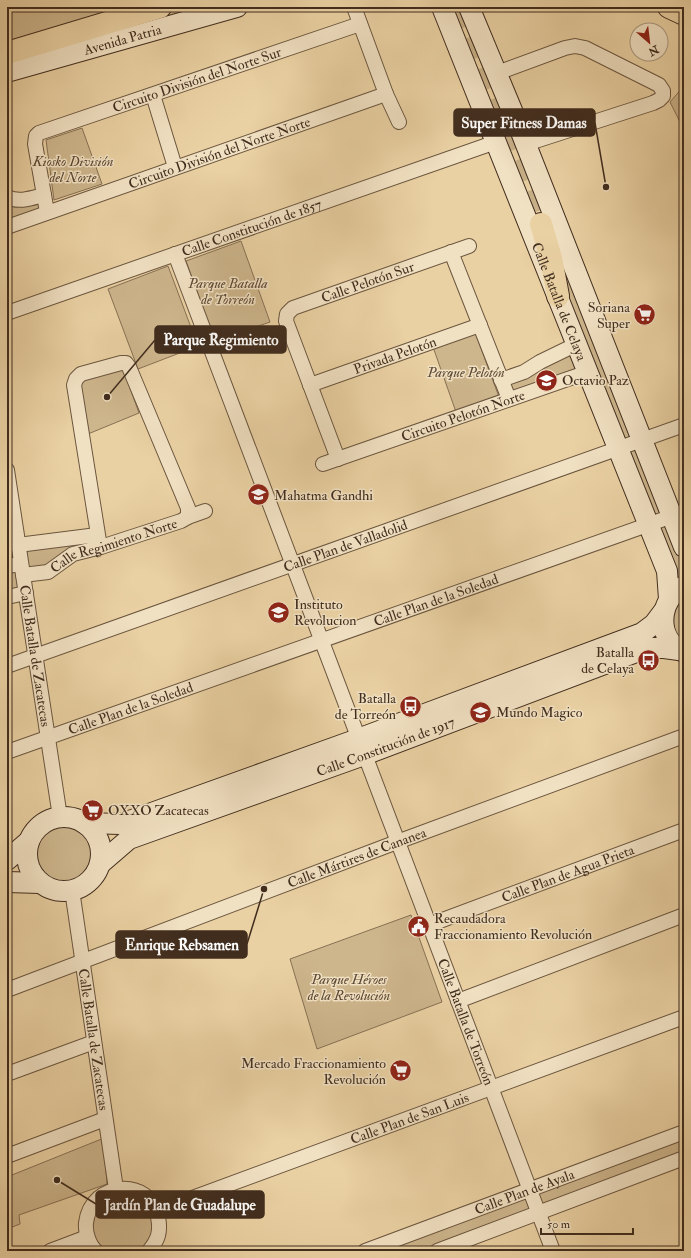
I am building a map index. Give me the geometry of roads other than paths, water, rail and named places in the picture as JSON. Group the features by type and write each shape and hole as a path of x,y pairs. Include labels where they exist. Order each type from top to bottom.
{"highway":[{"path":"7,53 160,7"},
{"path":"669,7 684,14"},
{"path":"541,224 551,258 558,296"}],"street":[{"name":"Avenida Patria","path":"7,72 237,7"},
{"path":"354,7 386,94 399,122"},
{"name":"Calle Batalla de Celaya","path":"442,7 667,571 666,605 663,622 665,633 671,642 681,651"},
{"name":"Calle Batalla de Celaya","path":"469,7 526,144 642,440 678,514 684,547"},
{"name":"Circuito División del Norte Sur","path":"44,196 35,144 36,136 44,130 153,95 360,24"},
{"path":"496,73 565,48 575,46 585,48 660,85 663,96 653,103 526,144"},
{"name":"Circuito División del Norte Norte","path":"7,226 386,94"},
{"path":"153,95 175,167"},
{"name":"Calle Constitución de 1857","path":"7,312 496,142"},
{"path":"7,197 14,200 20,200 44,196 47,212"},
{"name":"Calle Pelotón Sur","path":"310,385 286,321 287,314 293,308 469,246"},
{"path":"451,252 509,400"},
{"name":"Calle Batalla de Torreón","path":"175,254 553,1251"},
{"name":"Privada Pelotón","path":"310,385 480,325"},
{"name":"Circuito Pelotón Norte","path":"501,380 524,372 540,362 577,344"},
{"path":"99,541 74,385 76,379 81,374 121,362 126,363 132,372 188,508 188,517"},
{"name":"Circuito Pelotón Norte","path":"323,464 588,372"},
{"path":"310,385 338,459"},
{"name":"Calle Plan de Valladolid","path":"7,666 684,425"},
{"name":"Calle Batalla de Zacatecas","path":"7,470 60,817"},
{"name":"Calle Regimiento Norte","path":"18,545 99,541 181,521 205,511"},
{"name":"Calle Plan de la Soledad","path":"7,752 678,514"},
{"name":"Calle Regimiento Norte","path":"7,566 48,572 73,554 99,541"},
{"name":"Calle Constitución de 1917","path":"100,864 129,839 642,633 654,624 678,589 684,586"},
{"path":"7,597 26,592"},
{"name":"Calle Constitución de 1917","path":"84,823 121,824 361,747 647,648 664,648 681,651"},
{"name":"Calle Mártires de Cananea","path":"7,990 397,842 684,736"},
{"path":"60,817 68,817 84,823 93,831 101,852 100,864 95,873 89,881 81,887 72,890 61,891 50,889 40,883 28,864 27,852 29,841 34,832 41,825 60,817"},
{"name":"Calle Plan de Agua Prieta","path":"429,925 684,830"},
{"path":"7,860 29,841"},
{"path":"7,882 40,883"},
{"name":"Calle Batalla de Zacatecas","path":"72,890 116,1189"},
{"path":"458,1002 684,915"},
{"name":"Calle Plan de San Luis","path":"157,1211 684,1016"},
{"path":"7,1074 94,1042"},
{"path":"7,1156 105,1119"},
{"name":"Calle Plan de Ayala","path":"365,1251 684,1132"},
{"name":"Calle Plan de Ayala","path":"437,1251 684,1158"},
{"path":"96,1251 88,1237 86,1227 87,1216 91,1207 97,1199 106,1193 116,1189 128,1189 140,1193 150,1200 157,1211 160,1226 156,1242 149,1251"},
{"path":"50,1251 88,1237"}],"tunnel":[{"path":"456,7 541,224"}],"place":[{"name":"Super Fitness Damas","path":"606,187"},
{"name":"Soriana Super","path":"645,315"},
{"name":"Octavio Paz","path":"547,380"},
{"name":"Parque Regimiento","path":"107,397"},
{"name":"Mahatma Gandhi","path":"258,495"},
{"name":"Instituto Revolucion","path":"278,612"},
{"name":"Batalla de Celaya","path":"649,660"},
{"name":"Batalla de Torreón","path":"411,706"},
{"name":"Mundo Magico","path":"481,712"},
{"name":"OXXO Zacatecas","path":"93,810"},
{"name":"Enrique Rebsamen","path":"264,889"},
{"name":"Recaudadora Fraccionamiento Revolución","path":"418,926"},
{"name":"Mercado Fraccionamiento Revolución","path":"401,1071"},
{"name":"Jardín Plan de Guadalupe","path":"57,1180"}],"park label":[{"name":"Kiosko División del Norte","path":"73,170"},
{"name":"Parque Batalla de Torreón","path":"228,292"},
{"name":"Parque Pelotón","path":"466,372"},
{"name":"Parque Héroes de la Revolución","path":"349,988"}]}
